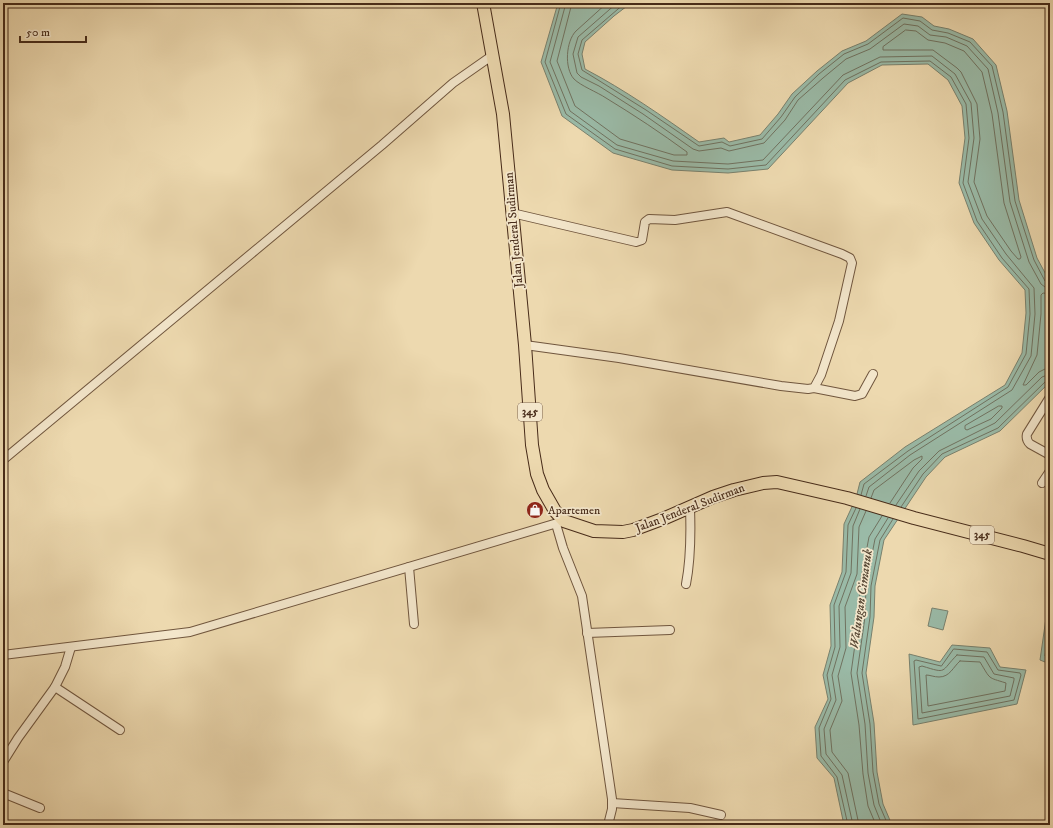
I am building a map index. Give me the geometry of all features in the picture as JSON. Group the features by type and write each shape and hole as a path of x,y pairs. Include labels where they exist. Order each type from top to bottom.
{"main road":[{"name":"Jalan Jenderal Sudirman","path":"483,3 503,114 525,345 532,445 537,474 543,490 560,523 594,531 623,532 633,530 727,492 763,482 777,482 847,498 914,518 1050,554"}],"street":[{"path":"3,460 382,145 453,83 493,55"},
{"path":"512,213 636,242 642,240 645,222 649,219 675,220 727,212 850,258 852,263 839,320 821,375 814,388"},
{"path":"525,345 619,358 781,386 808,389 814,388 856,396 862,394 872,374"},
{"path":"1050,397 1026,436 1030,444 1050,455"},
{"path":"1042,483 1050,471"},
{"path":"686,584 690,564 692,539 690,508"},
{"path":"3,655 190,632 560,523 563,548 582,596 612,803 608,825"},
{"path":"409,567 414,624"},
{"path":"587,633 670,630"},
{"path":"3,762 55,687 63,673 71,647"},
{"path":"55,687 120,730"},
{"path":"3,793 40,808"},
{"path":"612,803 690,808 721,815"}],"water":[{"name":"Walungan Cimanuk","path":"558,3 631,3 585,42 582,54 585,69 629,94 699,142 724,138 729,142 760,135 778,114 792,94 817,71 842,51 866,41 902,14 922,17 934,26 949,29 973,39 996,65 1007,111 1019,200 1037,258 1050,282 1050,382 1000,431 945,457 926,477 884,540 875,586 874,617 866,673 874,723 877,772 883,804 892,825 844,825 834,778 817,758 815,727 828,699 823,675 831,646 830,605 842,572 844,524 856,498 860,482 905,447 1005,385 1022,353 1026,313 1025,290 999,260 974,223 959,183 965,138 962,106 948,80 928,64 882,65 848,83 768,169 728,173 672,170 613,153 562,116 541,62"},
{"path":"1048,604 1050,604 1050,664 1040,660"},
{"path":"932,608 948,611 943,630 928,626"},
{"path":"952,645 990,648 1000,667 1026,670 1017,704 913,725 909,654 940,662"}],"place":[{"name":"Apartemen","path":"535,510"}]}
